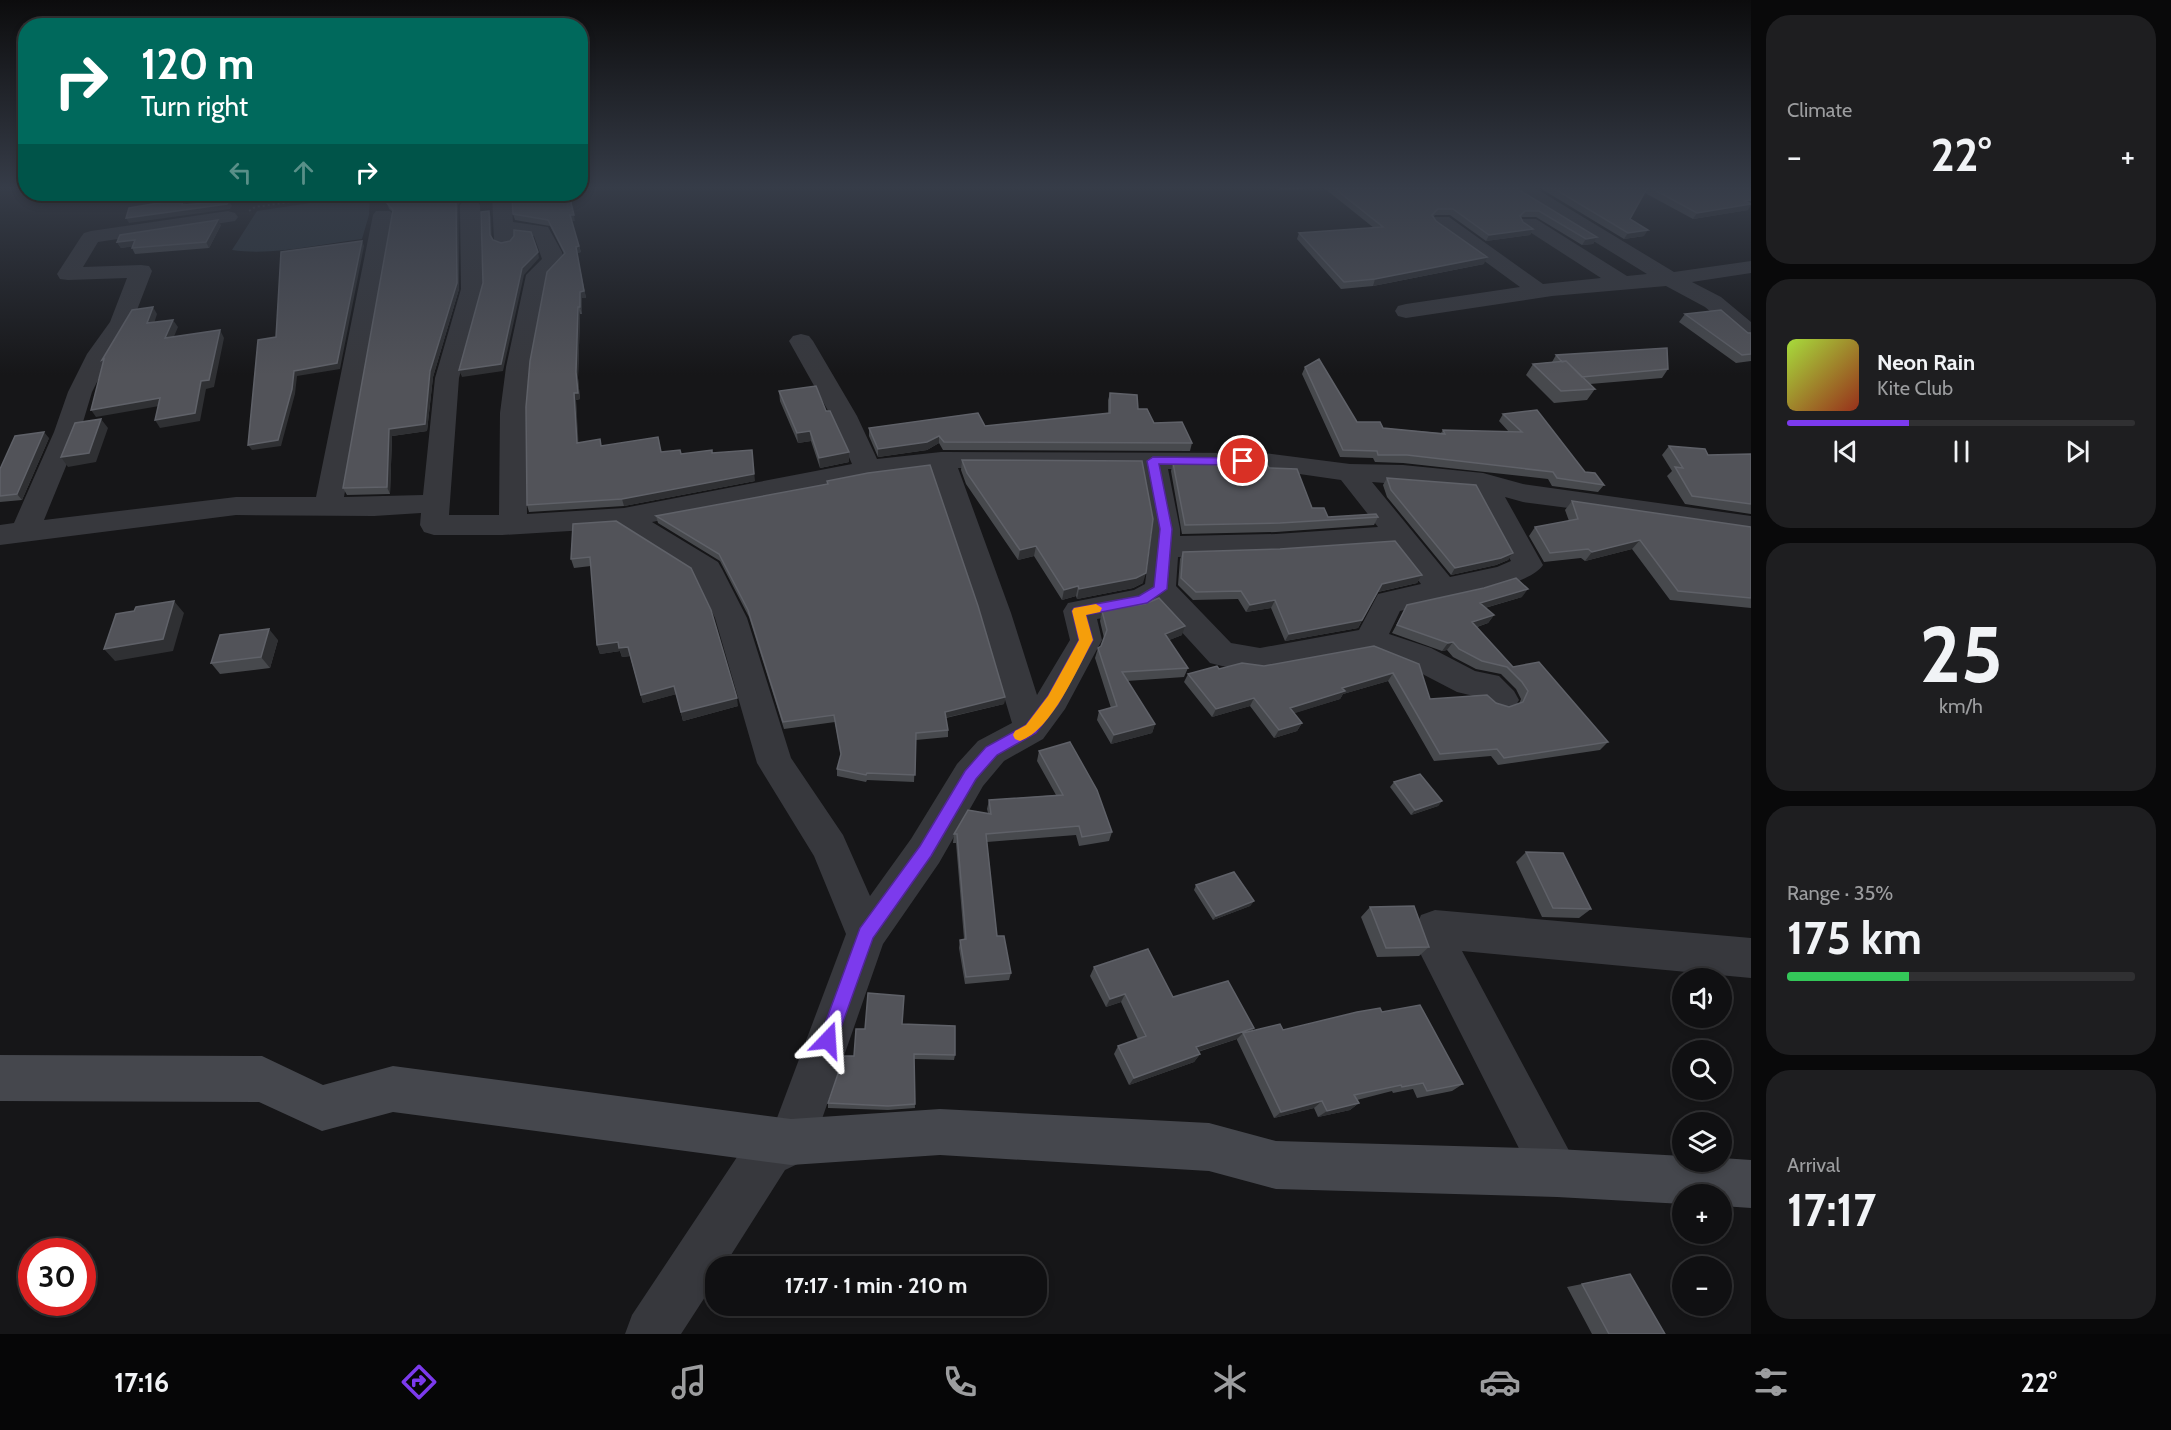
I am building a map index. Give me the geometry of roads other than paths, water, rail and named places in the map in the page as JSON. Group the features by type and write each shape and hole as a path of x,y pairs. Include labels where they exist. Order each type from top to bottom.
{"street":[{"path":"13,533 67,432 80,392 99,354 121,323 141,271 69,273 83,250"},
{"path":"328,506 376,250"},
{"path":"471,250 472,289 447,378 434,525 513,524 624,518 868,468 941,460 1266,461 1350,473 1403,474 1483,482 1523,493 1751,526"},
{"path":"513,524 513,413 518,367 537,274 553,260 551,250"},
{"path":"1483,250 1539,291"},
{"path":"1571,250 1623,284"},
{"path":"1623,250 1713,302 1751,334"},
{"path":"1406,311 1539,291 1670,279 1751,267"},
{"path":"801,341 844,416 868,468"},
{"path":"941,460 995,613 1031,729"},
{"path":"1153,461 1166,529 1160,589 1222,654 1260,660 1370,640 1419,657 1469,683 1487,685 1502,700"},
{"path":"1350,473 1443,590"},
{"path":"1370,640 1389,602 1504,576 1528,565 1483,482"},
{"path":"13,533 236,506 374,507 435,503"},
{"path":"624,518 707,569 731,618 775,763 829,847 866,934"},
{"path":"1164,547 1276,544 1399,536"},
{"path":"651,1334 768,1153 791,1142 866,934 926,851 970,775 991,751 1031,729 1053,700 1086,640 1079,611 1142,600 1160,589"},
{"path":"1557,1173 1437,945 1435,929 1751,958"},
{"path":"0,1078 262,1079 322,1108 393,1089 791,1142 940,1132 1209,1148 1276,1165 1557,1173 1751,1184"}]}
